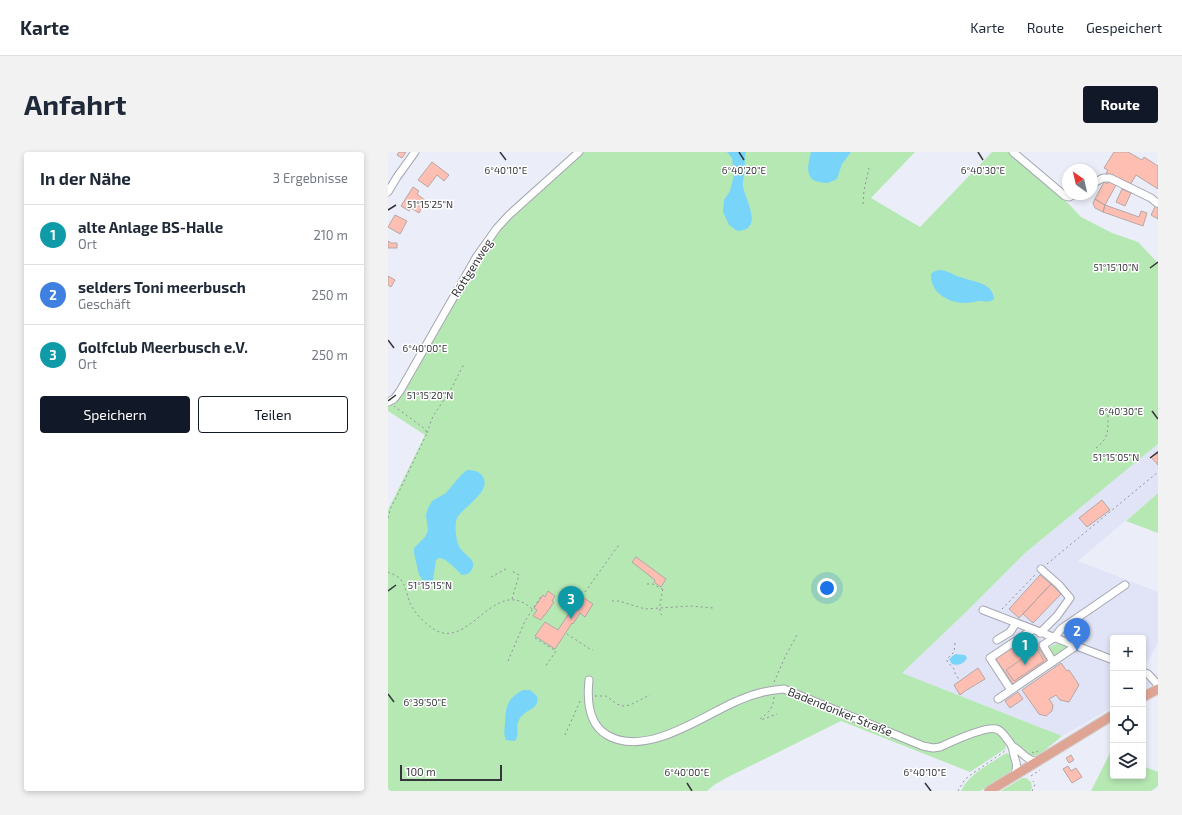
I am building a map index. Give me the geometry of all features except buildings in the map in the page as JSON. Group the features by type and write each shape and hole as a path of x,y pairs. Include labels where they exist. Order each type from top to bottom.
{"main road":[{"path":"1146,695 1158,689"},
{"path":"990,791 1110,717"}],"street":[{"path":"388,192 415,152"},
{"name":"Röttgenweg","path":"390,401 396,397 400,391 477,256 497,228 508,215 579,152"},
{"path":"1013,152 1062,193"},
{"path":"1098,181 1103,178 1110,178 1151,198 1157,203"},
{"path":"1040,633 1057,616 1070,598 1059,584 1041,569"},
{"path":"1053,662 1044,645 1054,638 1060,629 1126,585"},
{"path":"983,610 1076,646 1099,657 1110,659"},
{"path":"997,640 1010,632 1016,624"},
{"path":"1011,690 990,658 998,651 1032,630"},
{"path":"998,699 1076,646"},
{"path":"1146,673 1158,685"},
{"name":"Badendonker Straße","path":"589,680 588,696 590,711 597,728 618,740 630,742 644,741 661,736 694,723 737,701 766,691 784,690 933,748 940,747 991,728 996,729 1005,735 1012,746 1018,764 1018,769 1014,776"},
{"name":"Badendonker Straße","path":"1012,746 1019,750 1026,758 1037,761"}],"path":[{"path":"863,204 864,190 869,168"},
{"path":"388,518 391,507 427,433 433,416 450,391 464,364"},
{"path":"390,401 394,407 425,429 427,433"},
{"path":"1096,448 1107,436 1108,415"},
{"path":"996,615 1041,569 1086,530 1158,472"},
{"path":"585,592 618,546 620,547"},
{"path":"491,577 497,572 506,569"},
{"path":"512,571 519,575 512,599"},
{"path":"388,572 401,580 410,603 416,613 434,629 441,633 450,633 460,630 498,604 512,599 526,604 532,609"},
{"path":"647,584 654,584 662,589 660,607 660,613 662,615"},
{"path":"508,661 524,621 542,595"},
{"path":"612,601 619,601 645,609 690,606 713,608"},
{"path":"567,634 593,650"},
{"path":"535,638 556,652 545,667"},
{"path":"955,643 954,652 947,659 947,661 954,669 960,681"},
{"path":"565,736 582,695 606,696 623,706 650,695"},
{"path":"958,791 969,776 1012,746"},
{"path":"1028,750 1034,752 1040,750"},
{"path":"1032,791 1034,784 1033,781"}],"shaded area":[{"path":"1158,444 1158,493 1078,561 1158,592 1158,643 1146,664 1146,635 1110,635 1110,709 1062,736 901,673 966,612 1025,553"},
{"path":"1146,669 1158,675 1158,681 1146,688"}],"green space":[{"path":"582,152 915,152 871,198 920,227 992,152 1010,152 1062,197 1062,200 1065,200 1081,217 1112,233 1138,242 1158,263 1158,444 1025,553 902,673 1062,736 1043,752 1032,756 1022,749 1002,728 997,726 985,727 939,744 932,745 854,714 850,718 931,751 975,735 991,732 1000,735 1006,745 1005,749 970,772 841,721 728,777 707,791 388,791 388,510 425,435 388,411 388,404 400,397 437,327 478,257 498,229 510,216"},
{"path":"1158,493 1158,533 1126,521"},
{"path":"1056,644 1069,647 1052,658 1049,649"},
{"path":"1007,753 1014,760 1013,768 1009,773 980,791 961,791 964,785 974,775 985,766"},
{"path":"1110,753 1110,779 1146,779 1146,767 1158,772 1158,786 1151,791 1091,791"},
{"path":"1022,778 1026,778 1031,782 1032,788 1030,791 1001,791"}],"water":[{"path":"727,152 746,152 743,184 752,221 750,226 741,231 737,231 729,225 723,212 724,200 730,191 734,175 732,158"},
{"path":"811,152 851,152 842,164 837,179 828,183 815,181 809,176 808,168"},
{"path":"939,270 987,286 993,294 994,299 989,301 963,303 951,301 936,291 933,286 931,274"},
{"path":"467,470 480,473 485,482 484,488 476,499 460,514 456,521 457,542 460,548 472,560 472,570 468,574 462,575 448,562 442,558 439,558 436,560 433,580 430,583 425,583 419,575 414,548 425,537 428,531 426,515 428,508 432,501 446,493"},
{"path":"955,654 965,655 967,658 961,664 952,664 949,659"},
{"path":"523,690 530,690 537,696 536,704 519,720 515,741 506,740 504,731 507,706 514,696"}],"place":[{"name":"Golfclub Meerbusch e.V.","path":"571,619"},
{"name":"selders Toni meerbusch","path":"1077,651"},
{"name":"alte Anlage BS-Halle","path":"1025,665"}]}
